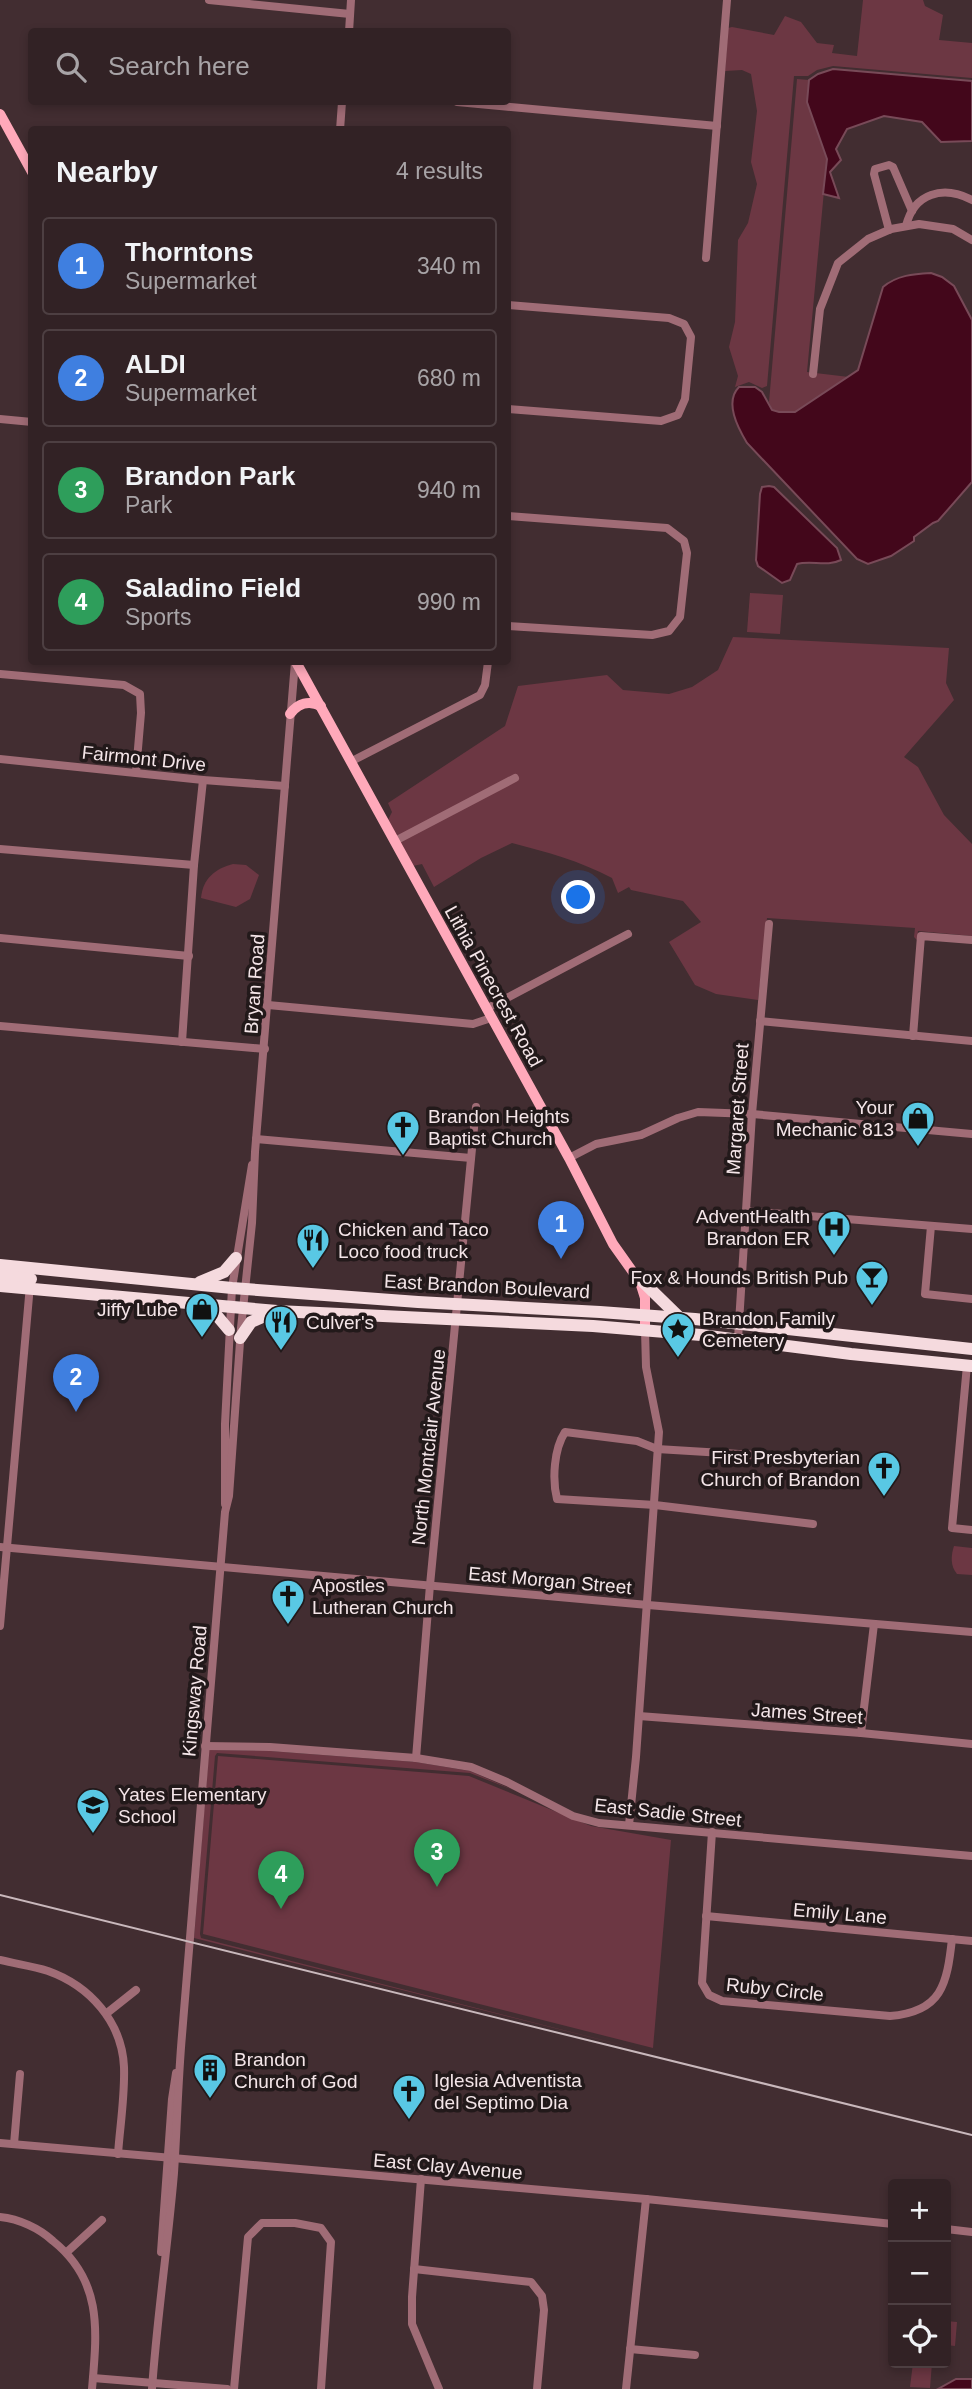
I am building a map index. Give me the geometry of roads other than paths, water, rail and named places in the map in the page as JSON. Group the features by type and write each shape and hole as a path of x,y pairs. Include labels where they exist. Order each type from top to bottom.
{"highway":[{"path":"193,1284 224,1272 236,1258"},
{"name":"East Brandon Boulevard","path":"0,1265 31,1279 237,1308 645,1330 969,1365"},
{"path":"0,1276 31,1279"},
{"path":"637,1276 680,1318"},
{"name":"East Brandon Boulevard","path":"0,1286 31,1279 193,1284 458,1305 645,1315 972,1349"},
{"path":"208,1305 229,1330"},
{"path":"240,1338 251,1322 277,1311"}],"main road":[{"path":"0,114 28,165"},
{"name":"Lithia Pinecrest Road","path":"297,665 569,1158 613,1244 637,1276 644,1293 645,1330"},
{"path":"290,714 305,703 321,706"}],"street":[{"path":"209,0 350,14"},
{"path":"349,28 351,0"},
{"path":"706,258 727,0"},
{"path":"340,126 342,105"},
{"path":"490,105 717,126"},
{"path":"889,230 875,169 889,165 893,167 912,211"},
{"path":"906,226 912,211 930,195 944,192 972,200"},
{"path":"813,374 820,309 838,263 868,239 906,226 919,224 953,229 972,240"},
{"path":"511,305 669,318 684,324 691,337 685,399 678,415 661,421 511,409"},
{"path":"0,419 28,422"},
{"path":"511,516 667,528 684,541 687,553 680,617 669,631 652,635 511,626"},
{"name":"Bryan Road","path":"239,1288 255,1187 255,1152 295,665"},
{"path":"352,761 480,695 485,685 488,665"},
{"path":"0,674 124,685 139,694 141,712 136,772"},
{"name":"Fairmont Drive","path":"0,759 285,786"},
{"path":"395,841 515,778"},
{"path":"182,1042 194,864 203,780"},
{"path":"0,849 194,864"},
{"name":"Margaret Street","path":"738,1339 752,1114 769,924"},
{"path":"268,1005 473,1024 628,934"},
{"path":"913,1035 921,936 972,940"},
{"path":"0,938 189,956"},
{"path":"760,1021 972,1041"},
{"path":"0,1026 265,1049"},
{"name":"North Montclair Avenue","path":"416,1758 476,1107"},
{"path":"569,1158 590,1146 641,1135 688,1114 709,1112 972,1134"},
{"path":"256,1139 471,1158"},
{"path":"239,1288 236,1258 255,1152"},
{"path":"746,1211 972,1229"},
{"path":"931,1226 925,1294 972,1298"},
{"path":"0,1626 4,1548 31,1279"},
{"name":"Kingsway Road","path":"225,1512 229,1496 240,1338 237,1308 239,1288"},
{"name":"Kingsway Road","path":"152,2386 161,2283 161,2242 171,2159 172,2099 181,2040 225,1512 229,1330 237,1308"},
{"path":"629,1825 656,1505 659,1432 646,1367 645,1330"},
{"path":"969,1365 952,1528 972,1530"},
{"path":"803,1458 657,1449 637,1441 565,1432 558,1442 555,1489 557,1499 656,1505 813,1524"},
{"name":"East Morgan Street","path":"4,1548 972,1632"},
{"path":"861,1733 874,1624"},
{"name":"James Street","path":"639,1716 972,1744"},
{"name":"East Sadie Street","path":"205,1746 270,1747 416,1758 471,1767 573,1816 599,1823 972,1856"},
{"name":"Ruby Circle","path":"712,1832 702,1983 709,1995 722,2001 890,2017 910,2015 929,2006 942,1989 948,1974 952,1940"},
{"name":"Emily Lane","path":"706,1916 972,1941"},
{"path":"0,1960 49,1972 95,1999 107,2013 117,2035 124,2066 118,2154"},
{"path":"107,2013 136,1990"},
{"path":"14,2144 20,2074"},
{"name":"East Clay Avenue","path":"0,2143 646,2199 888,2223"},
{"path":"421,2179 412,2324 439,2389"},
{"path":"626,2389 646,2199"},
{"path":"0,2217 10,2218 41,2231 67,2252 84,2276 93,2302 96,2328 92,2389"},
{"path":"67,2252 102,2220"},
{"path":"234,2389 248,2237 262,2223 295,2223 321,2228 331,2242 321,2389"},
{"path":"951,2230 972,2232"},
{"path":"414,2269 531,2282 542,2296 544,2310 537,2389"},
{"path":"630,2349 695,2355"},
{"path":"93,2378 152,2386 227,2389"}],"railway":[{"path":"0,1895 972,2135"}],"place":[{"name":"Your Mechanic 813","path":"918,1148"},
{"name":"Brandon Heights Baptist Church","path":"403,1157"},
{"name":"AdventHealth Brandon ER","path":"834,1257"},
{"name":"Thorntons","path":"561,1259"},
{"name":"Chicken and Taco Loco food truck","path":"313,1270"},
{"name":"Fox & Hounds British Pub","path":"872,1307"},
{"name":"Jiffy Lube","path":"202,1339"},
{"name":"Culver's","path":"281,1352"},
{"name":"Brandon Family Cemetery","path":"678,1359"},
{"name":"ALDI","path":"76,1412"},
{"name":"First Presbyterian Church of Brandon","path":"884,1498"},
{"name":"Apostles Lutheran Church","path":"288,1626"},
{"name":"Yates Elementary School","path":"93,1835"},
{"name":"Brandon Park","path":"437,1887"},
{"name":"Saladino Field","path":"281,1909"},
{"name":"Brandon Church of God","path":"210,2100"},
{"name":"Iglesia Adventista del Septimo Dia","path":"409,2121"}]}
